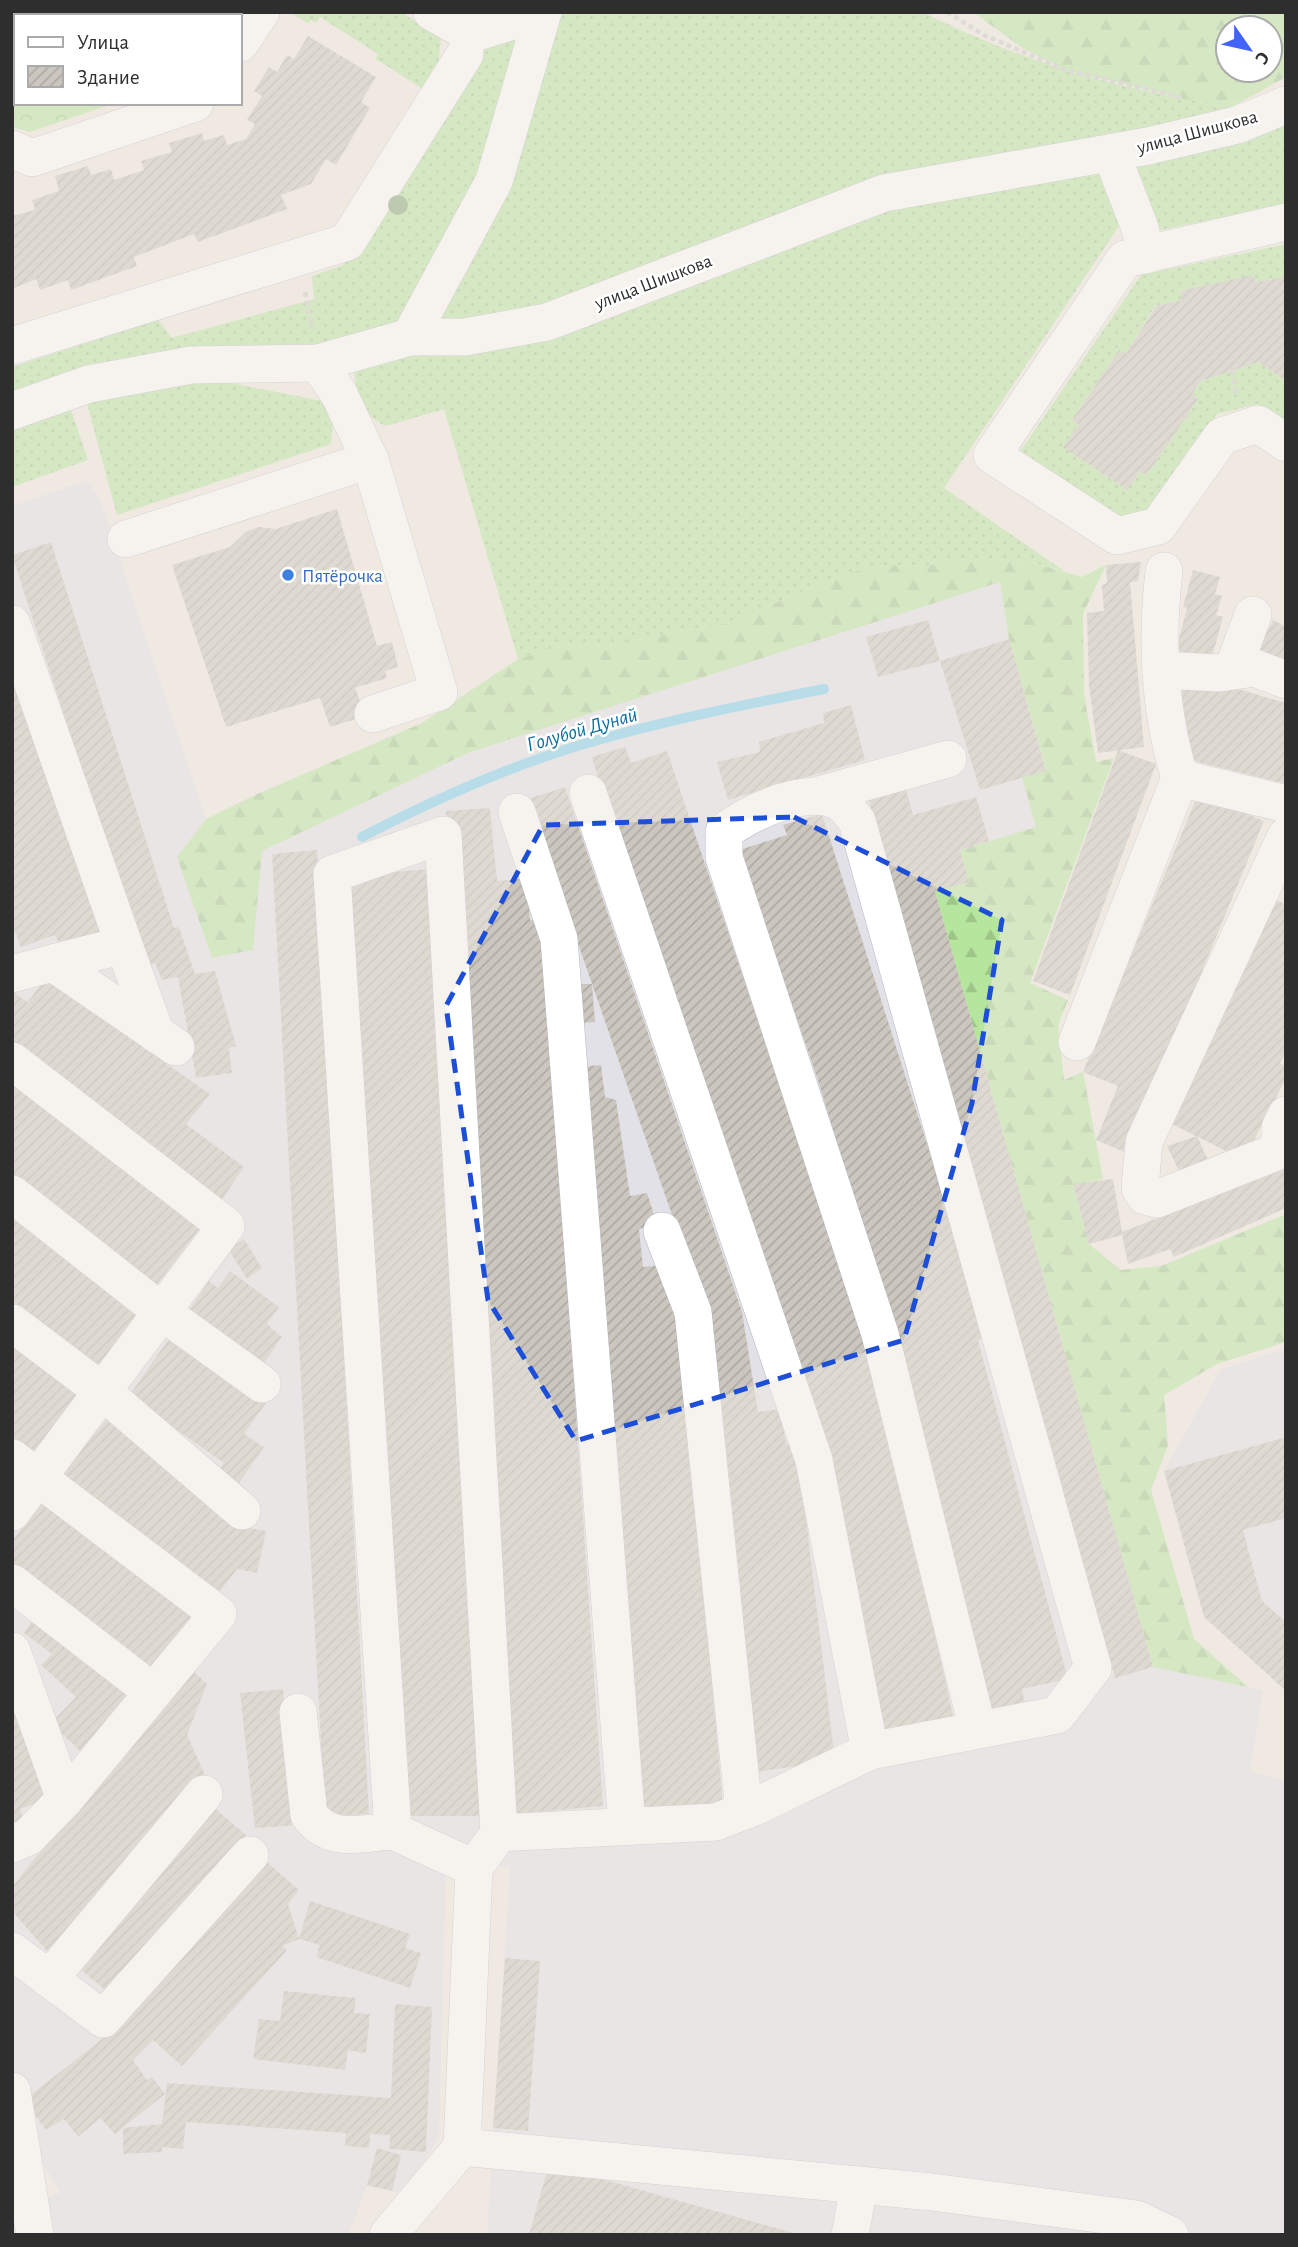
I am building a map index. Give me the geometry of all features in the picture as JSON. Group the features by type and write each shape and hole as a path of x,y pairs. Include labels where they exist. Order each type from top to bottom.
{"street":[{"path":"242,40 261,12"},
{"path":"432,12 471,33 542,12"},
{"path":"410,337 494,181 542,12"},
{"path":"12,346 347,242 466,54"},
{"path":"12,149 32,158 189,105"},
{"name":"улица Шишкова","path":"12,411 89,384 191,365 318,363 410,337 465,337 547,322 884,193 1111,153 1237,125 1286,105"},
{"path":"1111,153 1140,228 1146,255"},
{"path":"1286,222 1125,259 992,455 1117,536 1158,526 1222,436 1258,424 1286,443"},
{"path":"318,363 339,394 370,460 439,692 373,714"},
{"path":"126,539 370,460"},
{"path":"1077,1042 1180,778 1164,712 1158,617 1164,571"},
{"path":"1232,671 1253,615"},
{"path":"12,624 124,945 166,1041 53,963"},
{"path":"1161,670 1232,671 1255,668 1286,680"},
{"path":"948,759 744,816 724,832 724,857 880,1334 978,1730"},
{"path":"1180,778 1286,804"},
{"path":"588,793 814,1460 870,1751"},
{"path":"499,1833 716,1822 870,1751 1057,1715 1093,1668 857,821 842,803 819,794"},
{"path":"517,812 559,939 627,1827"},
{"path":"388,2235 462,2147 474,1868 499,1833 443,835 332,874 393,1831"},
{"path":"1286,836 1276,880 1144,1142 1140,1188 1145,1196 1157,1199 1283,1149 1280,1128 1286,1115"},
{"path":"14,970 124,945"},
{"path":"12,1061 226,1226 102,1391 25,1468 12,1512"},
{"path":"12,1194 162,1312 262,1384"},
{"path":"662,1231 693,1312 744,1811"},
{"path":"12,1324 102,1391 242,1511"},
{"path":"12,1844 28,1837 65,1799 218,1614 25,1468"},
{"path":"12,1583 153,1692"},
{"path":"12,1651 65,1799"},
{"path":"298,1712 309,1815 319,1828 335,1835 393,1831 474,1868"},
{"path":"50,1979 204,1794"},
{"path":"12,1951 103,2019 250,1855"},
{"path":"13,2094 35,2235"},
{"path":"462,2147 932,2192 1136,2219 1170,2235"},
{"path":"850,2235 859,2186"}],"path":[{"path":"947,12 984,36 1065,69 1186,99"},
{"path":"298,257 318,363"}],"highlighted area":[{"path":"794,817 1002,920 972,1103 904,1340 576,1441 488,1300 446,1006 543,825"}],"shaded area":[{"path":"87,480 100,499 206,819 177,857 253,949 262,851 470,751 1000,581 1009,639 1046,771 1036,827 960,850 969,882 935,892 1153,1667 1263,1690 1250,1772 1286,1780 1286,2235 487,2235 510,1867 446,1865 439,2137 404,2194 367,2186 348,2235 53,2235 44,2197 61,2193 30,2142 12,2087 12,506"},
{"path":"1286,1349 1286,1691 1204,1617 1164,1471 1221,1369"}],"green space":[{"path":"35,12 205,12 204,14 27,14"},
{"path":"401,12 441,38 437,73 426,91 376,59 378,54 320,17 316,23 311,20 308,23 291,13"},
{"path":"543,12 923,12 995,45 1076,73 1160,94 1237,104 1153,144 1286,105 1286,204 1132,236 1119,226 944,488 1064,571 1027,561 972,558 926,566 895,565 850,572 727,623 608,645 560,647 518,659 444,409 386,426 370,416 361,404 354,370 410,337 494,181"},
{"path":"973,12 1286,12 1284,78 1284,14 1214,14 1214,84 1273,84 1237,104 1194,101 1065,70 1021,47"},
{"path":"12,17 14,105 109,105 30,132 12,127"},
{"path":"523,33 503,123 414,301 396,322 321,350 12,411 12,367 158,320 172,338 314,299 312,276 343,265 356,251 475,59 491,40"},
{"path":"1286,244 1286,277 1255,282 1253,276 1180,291 1182,300 1155,306 1126,354 1119,350 1072,420 1079,425 1064,447 1127,490 1140,471 1147,475 1198,399 1192,394 1201,381 1259,362 1286,381 1286,422 1258,404 1217,414 1150,510 1121,518 1019,453 1141,275"},
{"path":"200,377 322,401 333,421 331,444 117,515 85,396"},
{"path":"69,404 88,460 12,487 12,424"},
{"path":"972,558 1027,561 1082,577 1106,565 1083,614 1084,694 1096,762 1114,758 1030,983 1068,1000 1058,1025 1064,1080 1083,1072 1103,1179 1073,1185 1089,1244 1121,1270 1161,1266 1286,1214 1286,1342 1217,1364 1164,1395 1168,1445 1151,1490 1194,1639 1248,1687 1153,1667 935,891 968,881 960,850 1036,827 1022,777 1046,770 1009,639 1000,582 470,752 262,851 253,950 212,958 177,857 206,819 422,723 518,659 560,647 608,645 727,623 850,572 895,565 926,566"}],"building":[{"path":"308,36 376,77 361,102 370,108 336,165 326,159 311,184 281,195 287,209 198,242 194,234 134,257 137,266 71,290 68,280 40,290 36,279 12,289 12,216 35,210 32,200 59,191 55,176 88,166 91,175 111,169 114,180 144,170 141,161 172,152 169,143 202,133 204,141 224,135 227,145 246,139 255,124 247,120 262,96 254,91 269,67 277,72 287,55 294,59"},
{"path":"1253,275 1255,282 1286,277 1286,381 1259,362 1201,381 1192,394 1198,399 1147,475 1140,471 1127,490 1063,447 1079,425 1072,420 1119,350 1126,354 1156,306 1182,300 1180,291"},
{"path":"337,509 377,646 392,642 398,667 385,671 387,678 355,688 366,716 330,727 320,698 226,727 172,565 230,547 247,531 259,527 276,529"},
{"path":"51,542 174,928 179,927 195,974 215,971 236,1046 229,1048 232,1073 196,1078 178,977 162,980 155,963 146,967 12,555"},
{"path":"1141,562 1138,581 1130,582 1144,747 1098,753 1089,685 1087,613 1104,611 1102,585 1107,583 1106,565"},
{"path":"1193,570 1220,577 1215,594 1222,596 1216,615 1223,617 1210,664 1175,654"},
{"path":"928,620 940,661 878,677 866,637"},
{"path":"1273,620 1286,627 1286,663 1258,649"},
{"path":"1009,639 1046,771 980,790 940,661"},
{"path":"13,679 108,937 64,954 55,935 21,947 12,924"},
{"path":"1183,683 1235,688 1286,703 1286,784 1185,759 1179,719"},
{"path":"851,705 865,760 728,800 717,762 760,752 759,742 824,723 823,713"},
{"path":"625,747 631,763 667,751 882,1390 954,1721 886,1736 592,757"},
{"path":"1118,750 1156,764 1070,995 1033,981"},
{"path":"904,783 913,815 976,797 989,841 960,850 969,882 935,891 1153,1667 1115,1678 1088,1583 1055,1491 1063,1489 867,794"},
{"path":"565,787 742,1312 758,1412 780,1409 786,1444 797,1443 835,1761 754,1772 707,1316 528,799"},
{"path":"1198,794 1264,821 1127,1153 1096,1140 1118,1086 1083,1072"},
{"path":"490,808 497,881 527,878 530,920 542,921 603,1806 516,1814 446,811"},
{"path":"822,814 988,1336 978,1340 1068,1679 1022,1689 1025,1705 987,1713 898,1341 817,1077 739,850 787,835 783,825"},
{"path":"317,850 369,1814 325,1816 272,854"},
{"path":"429,869 481,1816 403,1816 348,876"},
{"path":"1277,900 1286,905 1286,1052 1280,1063 1286,1066 1286,1078 1244,1160 1164,1120"},
{"path":"45,979 210,1094 186,1124 244,1167 221,1201 12,1044 12,992 28,1002"},
{"path":"575,984 592,984 595,1022 577,1023"},
{"path":"601,1065 605,1097 616,1100 630,1196 647,1193 657,1224 639,1229 643,1267 662,1265 678,1297 723,1807 644,1814 579,1067"},
{"path":"12,1082 200,1228 153,1290 12,1178"},
{"path":"1197,1136 1208,1160 1179,1171 1167,1146"},
{"path":"1286,1168 1286,1208 1174,1257 1170,1249 1128,1264 1122,1235 1089,1244 1073,1184 1113,1179 1122,1232"},
{"path":"12,1210 144,1312 99,1376 12,1309"},
{"path":"244,1239 262,1268 247,1279 228,1249"},
{"path":"230,1271 279,1307 267,1324 282,1337 262,1366 187,1313 209,1281 218,1288"},
{"path":"170,1337 266,1403 244,1434 264,1447 234,1490 214,1476 224,1463 129,1396"},
{"path":"12,1340 86,1399 37,1462 12,1442"},
{"path":"108,1418 237,1526 266,1531 257,1573 237,1569 216,1597 61,1474"},
{"path":"1286,1437 1286,1518 1243,1530 1262,1601 1286,1622 1286,1691 1204,1617 1164,1471"},
{"path":"43,1500 197,1616 153,1676 12,1567 12,1541"},
{"path":"35,1616 134,1698 83,1754 51,1723 76,1697 41,1665 52,1654 24,1633"},
{"path":"188,1666 207,1684 187,1735 206,1777 187,1790 47,1951 12,1911 12,1887"},
{"path":"283,1689 298,1825 255,1828 240,1693"},
{"path":"12,1692 50,1798 20,1809 27,1828 12,1834"},
{"path":"212,1806 246,1835 109,1993 75,1965"},
{"path":"263,1859 299,1890 288,1904 299,1939 282,1946 287,1950 182,2066 153,2040 133,2060 147,2080 152,2077 165,2094 115,2134 100,2118 78,2137 64,2119 46,2130 24,2100 124,2022"},
{"path":"310,1901 410,1934 405,1948 421,1953 410,1988 316,1957 320,1945 299,1939"},
{"path":"505,1958 540,1961 528,2131 493,2128"},
{"path":"284,1991 356,1998 354,2013 370,2014 366,2053 348,2050 345,2070 253,2059 259,2019 280,2021"},
{"path":"395,2004 432,2007 426,2152 389,2149 390,2135 370,2134 369,2148 345,2146 346,2133 186,2122 183,2149 162,2147 162,2152 123,2154 123,2128 162,2124 167,2083 391,2098"},
{"path":"377,2148 401,2155 392,2191 367,2185"},
{"path":"549,2164 797,2234 529,2235"}],"waterway":[{"name":"Голубой Дунай","path":"362,837 471,785 555,753 673,721 824,689"}],"place":[{"name":"Пятёрочка","path":"288,575"}]}
